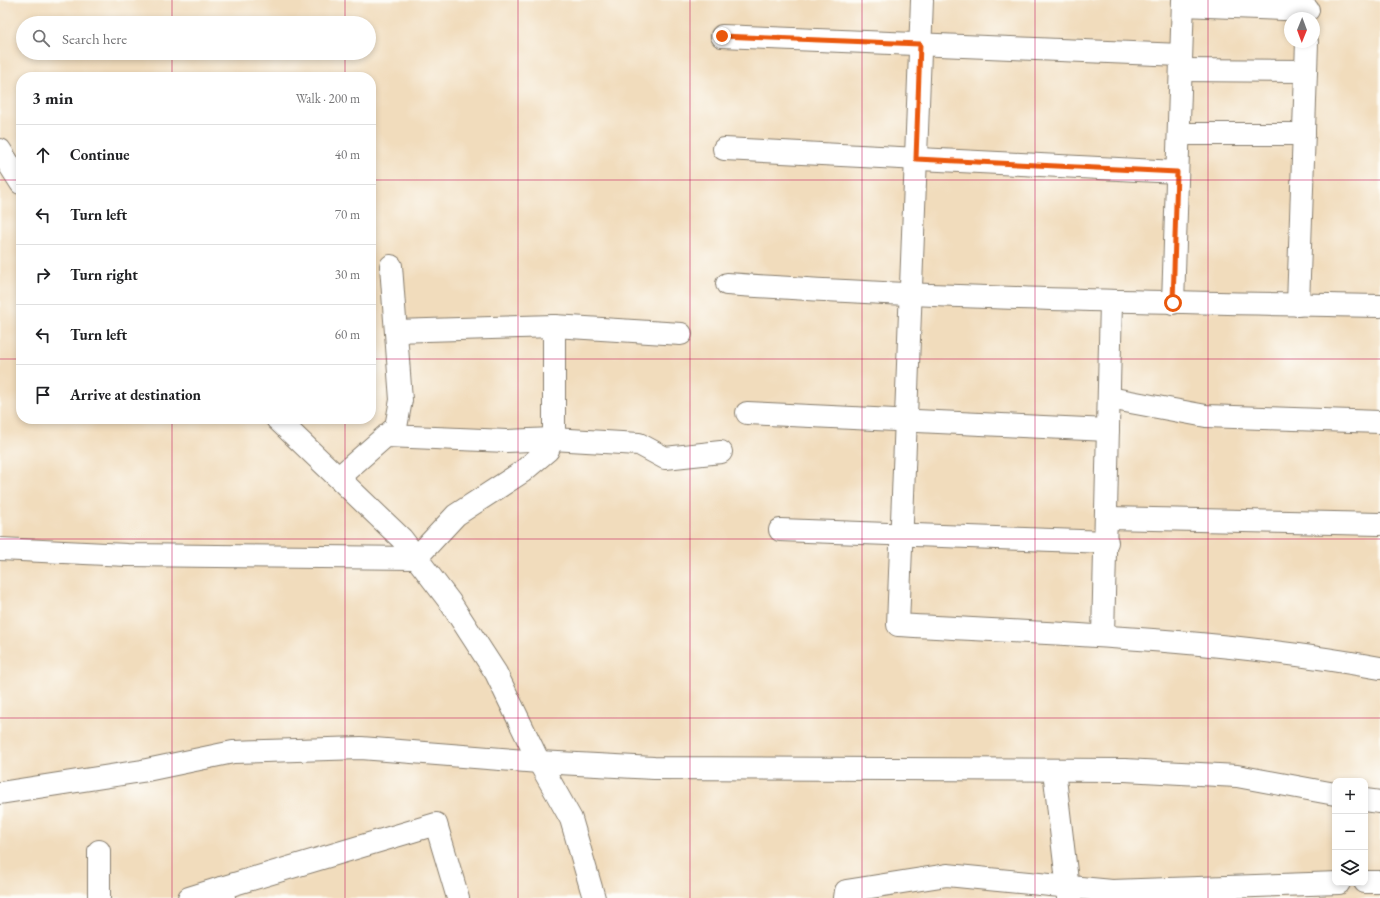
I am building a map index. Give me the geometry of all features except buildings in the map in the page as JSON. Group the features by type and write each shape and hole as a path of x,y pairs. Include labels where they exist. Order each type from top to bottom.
{"street":[{"path":"922,0 898,625 1182,641 1348,662 1380,668"},
{"path":"1173,303 1183,3 1308,9"},
{"path":"722,36 920,44 1306,71"},
{"path":"1298,305 1307,48"},
{"path":"1179,134 1304,134"},
{"path":"724,149 1177,172"},
{"path":"0,150 16,175"},
{"path":"339,477 396,427 401,400 391,266"},
{"path":"727,284 826,291 1111,302 1380,306"},
{"path":"1103,636 1108,518 1108,430 1111,302"},
{"path":"396,331 554,326 681,334"},
{"path":"0,549 127,555 416,558 456,515 522,472 548,450 554,434 554,326"},
{"path":"1109,398 1206,416 1380,422"},
{"path":"747,413 1108,430"},
{"path":"282,424 402,539 450,602 496,673 539,762 571,819 594,898"},
{"path":"387,436 507,441 552,439 639,444 665,458 721,452"},
{"path":"1108,518 1380,524"},
{"path":"780,530 1107,542"},
{"path":"0,793 142,771 233,752 361,748 539,762 654,768 1125,770 1237,776 1332,793"},
{"path":"1054,770 1068,892"},
{"path":"1368,800 1380,802"},
{"path":"189,898 223,893 436,824 458,898"},
{"path":"99,852 99,898"},
{"path":"846,898 846,891 947,875 1068,892 1112,891 1207,893 1332,884"},
{"path":"1368,882 1380,882"}],"route":[{"path":"722,36 920,44 916,159 1177,172 1173,303"}]}
